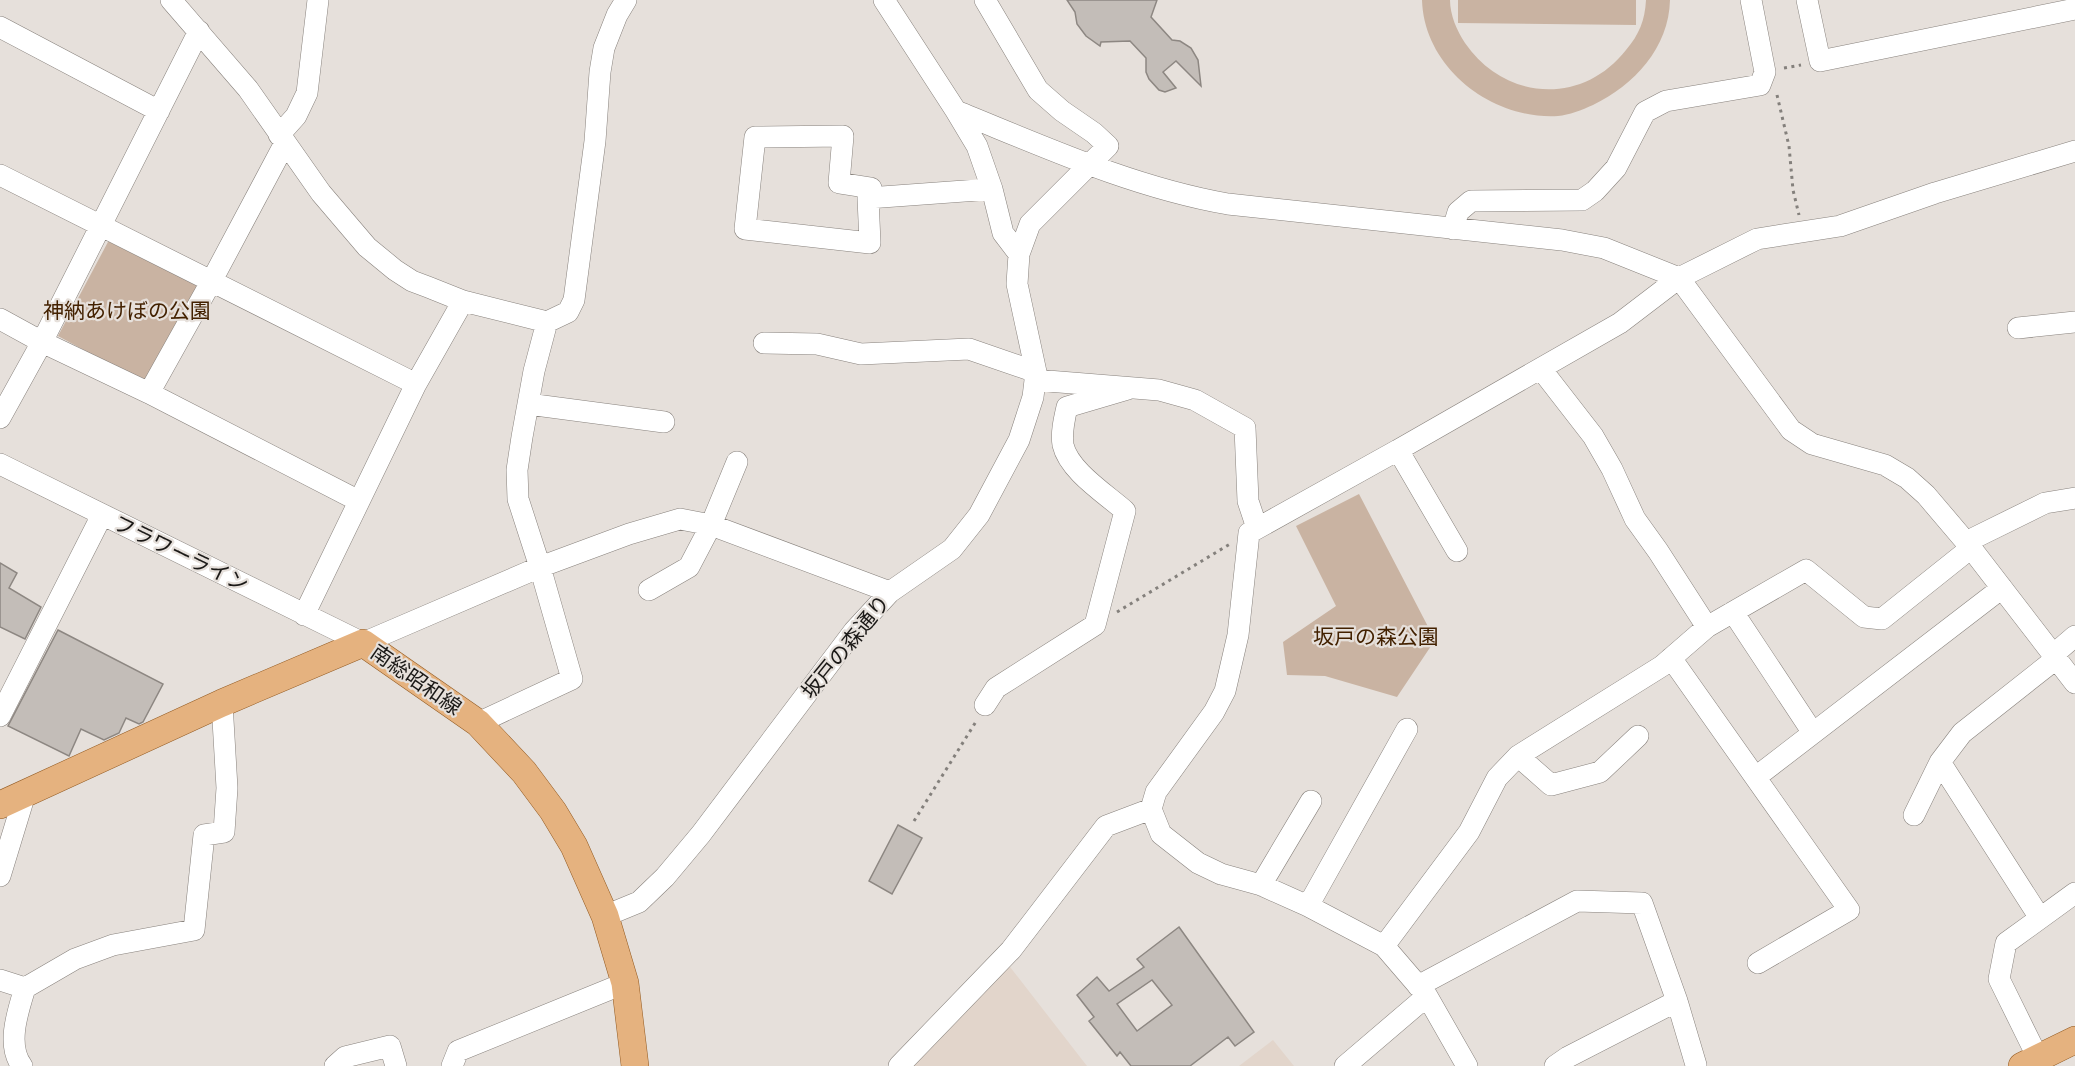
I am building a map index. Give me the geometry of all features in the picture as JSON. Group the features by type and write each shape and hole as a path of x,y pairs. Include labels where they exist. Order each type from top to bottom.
{"main road":[{"name":"南総昭和線","path":"0,805 222,703 363,643 478,723 524,772 553,811 574,846 605,916 625,982 635,1066"},
{"path":"2030,1062 2075,1040"}],"street":[{"path":"171,0 248,89 321,193 367,247 412,281 463,301 547,322 568,312 574,300 595,141 604,48 617,15 626,0"},
{"path":"149,393 211,282 307,93 318,0"},
{"path":"884,0 976,146 992,189 1003,233 1019,254"},
{"name":"坂戸の森通り","path":"605,916 639,902 665,877 701,834 854,631 890,592 952,549 980,515 1019,440 1033,397 1036,376 1017,284 1019,254 1030,224 1108,146 1038,90 986,0"},
{"path":"1454,229 1458,212 1471,201 1582,200 1595,191 1616,168 1645,112 1666,101 1760,85 1765,72 1752,0"},
{"path":"1807,0 1820,61 2075,9"},
{"path":"0,27 159,111"},
{"path":"0,418 42,342 199,31"},
{"path":"956,111 1144,185 1194,198 1228,204 1562,240 1604,248 1679,278 1791,430 1812,444 1885,465 1907,478 1926,495 1968,545 2075,683"},
{"path":"843,136 839,183 871,188 868,198 870,243 745,230 755,137 843,136"},
{"path":"1253,530 1620,324 1679,278 1757,239 1840,226 1935,193 2075,151"},
{"path":"0,175 416,384"},
{"path":"868,198 992,189"},
{"path":"304,615 416,384 463,301"},
{"path":"0,319 359,501"},
{"path":"478,723 572,679 518,499 517,470 534,371 547,322"},
{"path":"2018,328 2075,322"},
{"path":"764,343 817,344 861,354 969,349 1036,376 1128,389 1160,390 1195,400 1245,428 1248,501 1253,530 1238,635 1226,691 1214,712 1156,792 1151,808 1161,834 1198,863 1221,874 1261,885 1308,906 1384,946 1422,991 1467,1066"},
{"path":"1541,369 1593,436 1612,469 1635,519 1659,551 1707,627"},
{"path":"985,705 996,688 1095,625 1125,511 1078,471 1063,447 1063,426 1067,407 1128,389"},
{"path":"528,404 663,422"},
{"path":"1398,450 1457,551"},
{"path":"649,590 689,567 711,525 736,462"},
{"name":"フラワーライン","path":"0,464 363,643"},
{"path":"1384,946 1469,832 1497,778 1518,756 1662,666 1707,627 1806,570 1864,617 1882,619 1968,545 2045,503 2075,498"},
{"path":"0,716 102,515"},
{"path":"363,643 540,567 628,534 680,519 711,525 890,592"},
{"path":"1756,777 2002,588"},
{"path":"1733,612 1813,733"},
{"path":"1914,815 1940,762 1962,733 2055,656 2075,636"},
{"path":"1671,658 1849,910 1758,963"},
{"path":"22,1066 16,1058 14,1034 25,988 75,959 113,945 194,930 204,835 224,832 227,788 222,703"},
{"path":"1308,906 1407,729"},
{"path":"1518,756 1551,785 1600,772 1638,736"},
{"path":"1940,762 2040,918"},
{"path":"0,876 25,794"},
{"path":"1261,885 1311,801"},
{"path":"898,1066 1011,950 1106,826 1151,808"},
{"path":"2030,1062 1999,979 2006,943 2075,893"},
{"path":"1345,1066 1422,991 1578,902 1642,903 1677,1001 1696,1065"},
{"path":"0,980 25,988"},
{"path":"452,1066 458,1051 625,982"},
{"path":"1566,1063 1677,1001"},
{"path":"335,1066 345,1057 390,1046 396,1066"}],"path":[{"path":"1802,232 1793,190 1789,146 1775,89 1765,72 1820,61"},
{"path":"1095,625 1253,530"},
{"path":"914,821 985,705"}],"shaded area":[{"path":"1007,963 1087,1066 910,1066"},
{"path":"1273,1040 1294,1066 1239,1066"}],"green space":[{"path":"1422,0 1450,0 1459,33 1482,62 1501,76 1522,85 1544,89 1566,88 1588,81 1608,68 1626,50 1638,33 1643,21 1646,0 1670,0 1663,34 1656,49 1635,76 1608,97 1593,105 1558,116 1533,115 1509,109 1486,99 1466,85 1449,68 1435,47 1426,25"},
{"path":"1458,0 1636,0 1636,25 1458,23"},
{"name":"神納あけぼの公園","path":"109,240 197,286 145,383 58,336"},
{"name":"坂戸の森公園","path":"1359,494 1435,640 1397,697 1325,676 1287,675 1283,642 1336,606 1296,526"}],"building":[{"path":"1067,0 1157,0 1151,17 1172,40 1180,41 1191,48 1198,60 1201,86 1176,61 1163,72 1176,88 1165,92 1159,90 1146,72 1146,58 1130,41 1101,42 1100,46 1086,36 1077,24 1075,12"},
{"path":"0,563 17,573 9,588 41,607 25,639 0,627"},
{"path":"58,630 163,684 143,722 139,724 126,718 119,733 104,740 81,729 69,756 8,726"},
{"path":"898,825 922,838 892,894 869,881"},
{"path":"1179,927 1254,1032 1235,1046 1228,1037 1190,1066 1131,1066 1120,1052 1117,1056 1089,1021 1094,1017 1077,995 1097,977 1109,991 1144,967 1137,959","holes":["1152,980 1172,1005 1137,1031 1117,1004"]}]}
